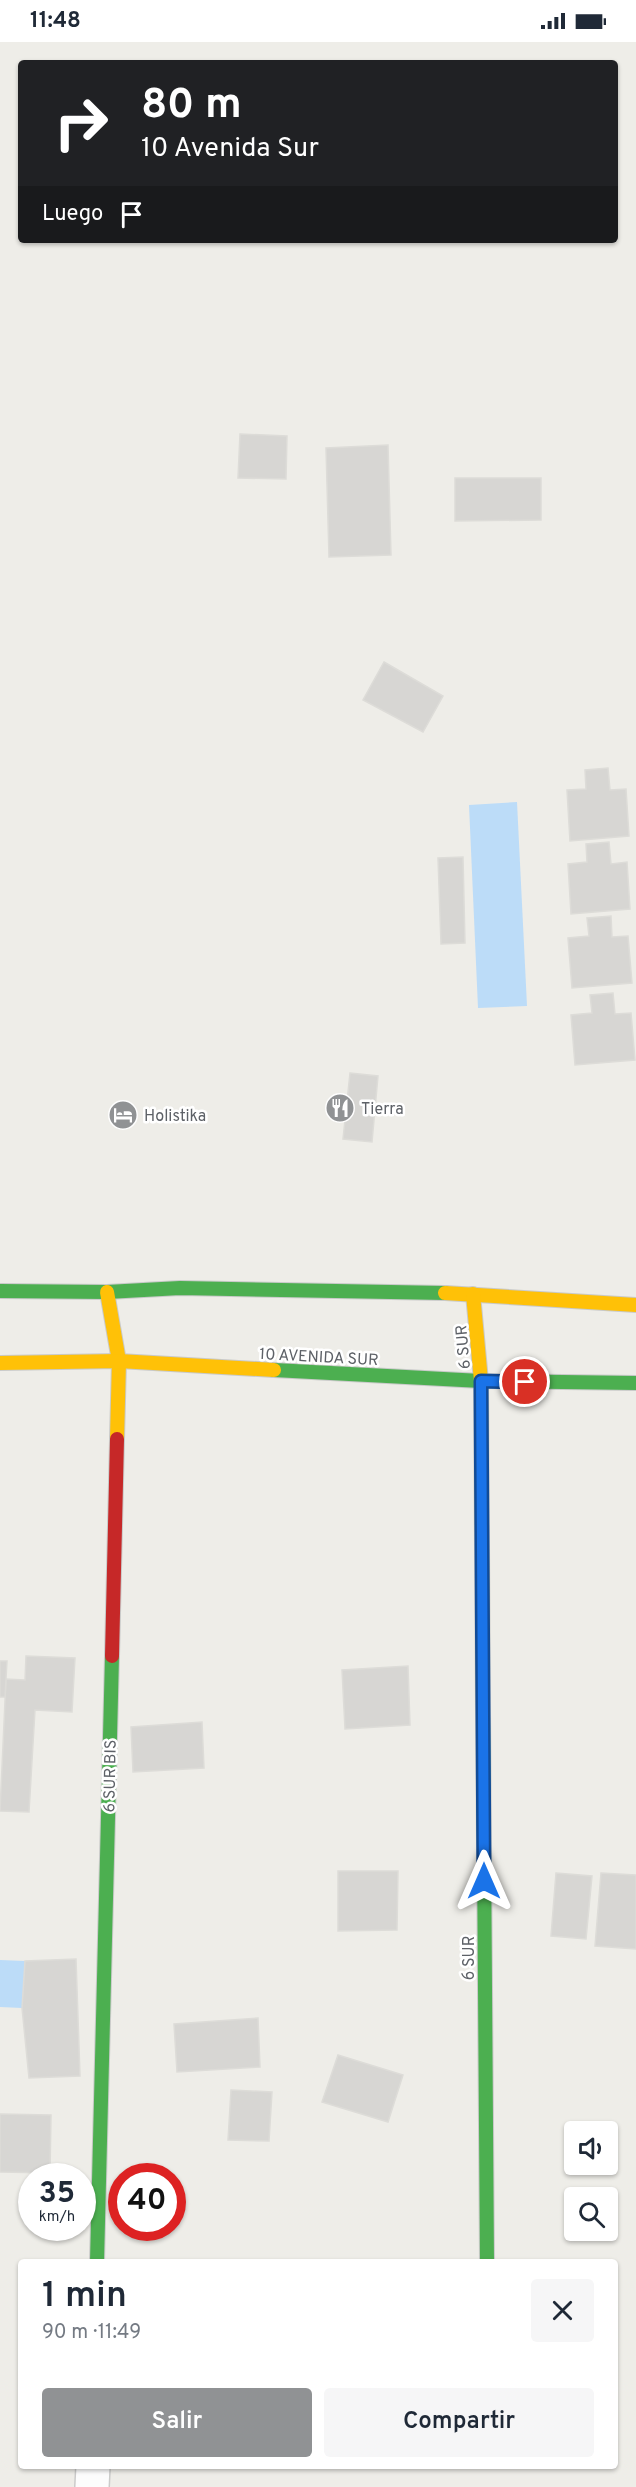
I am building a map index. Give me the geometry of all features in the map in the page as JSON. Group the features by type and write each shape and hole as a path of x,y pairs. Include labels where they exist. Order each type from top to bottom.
{"street":[{"path":"0,1291 107,1292 180,1288 473,1294 636,1305"},
{"name":"6 SUR BIS","path":"97,2259 118,1361 107,1292"},
{"name":"6 SUR","path":"473,1294 481,1381 487,2259"},
{"name":"10 AVENIDA SUR","path":"0,1363 118,1361 481,1381 636,1383"},
{"path":"92,2487 93,2469"}],"water":[{"path":"517,802 527,1006 478,1008 469,805"},
{"path":"0,1960 25,1961 22,2008 0,2007"}],"building":[{"path":"240,434 287,436 286,479 238,478"},
{"path":"388,445 391,555 329,557 326,448"},
{"path":"455,478 541,478 541,520 455,521"},
{"path":"384,662 443,696 423,732 363,700"},
{"path":"608,768 610,790 626,789 629,836 570,841 567,790 586,789 585,770"},
{"path":"609,842 611,864 627,862 630,909 571,914 568,864 587,862 586,844"},
{"path":"463,857 465,943 441,944 438,858"},
{"path":"611,916 612,937 628,936 632,983 572,988 568,938 589,936 587,918"},
{"path":"613,993 615,1014 631,1013 635,1060 575,1065 571,1015 592,1013 590,995"},
{"path":"350,1073 378,1076 372,1142 343,1139"},
{"path":"26,1656 75,1658 72,1712 35,1710 29,1812 0,1811 6,1679 25,1680"},
{"path":"0,1661 7,1661 5,1697 0,1697"},
{"path":"408,1666 410,1725 345,1729 342,1670"},
{"path":"202,1722 204,1768 133,1772 131,1727"},
{"path":"338,1871 398,1871 397,1930 338,1931"},
{"path":"556,1873 592,1876 586,1939 551,1936"},
{"path":"601,1873 636,1875 636,1949 595,1946"},
{"path":"76,1959 80,2076 29,2078 22,2008 25,1961"},
{"path":"258,2018 260,2067 177,2072 174,2024"},
{"path":"338,2055 403,2075 388,2122 322,2102"},
{"path":"231,2090 272,2092 269,2141 228,2140"},
{"path":"0,2114 51,2115 50,2163 18,2163 18,2172 0,2172"}],"traffic: fast":[{"path":"0,1291 107,1292 180,1288 445,1293"},
{"path":"274,1370 481,1381 636,1383"},
{"path":"97,2259 112,1656"},
{"path":"483,1713 487,2259"}],"traffic: slow":[{"path":"107,1292 119,1361 117,1439"},
{"path":"445,1293 636,1305"},
{"path":"473,1294 481,1381 483,1713"},
{"path":"0,1363 119,1361 274,1370"}],"traffic: jam":[{"path":"112,1656 117,1439"}],"place":[{"name":"Tierra","path":"340,1108"},
{"name":"Holistika","path":"123,1115"}],"route":[{"path":"484,1881 481,1381 525,1382"}]}
